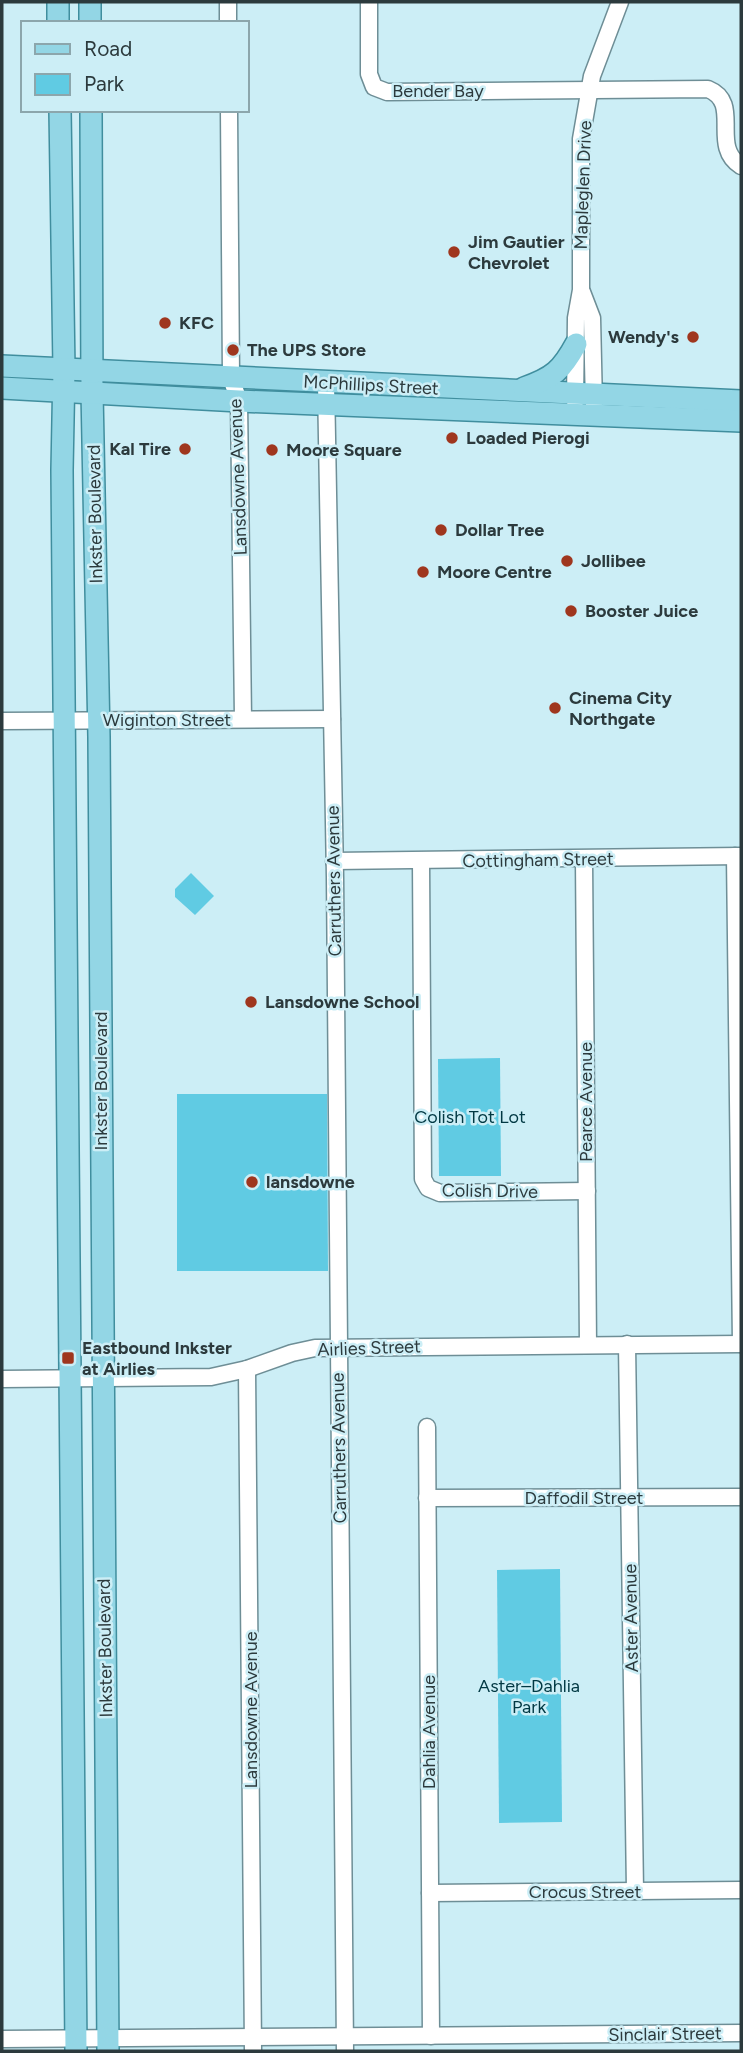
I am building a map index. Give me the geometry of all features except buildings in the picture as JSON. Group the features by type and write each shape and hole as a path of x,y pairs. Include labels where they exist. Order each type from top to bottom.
{"main road":[{"path":"58,2 58,21"},
{"path":"90,2 90,21"},
{"name":"Inkster Boulevard","path":"60,112 76,2045"},
{"name":"Inkster Boulevard","path":"91,112 108,2045"},
{"path":"514,391 542,382 558,372 576,344"},
{"name":"McPhillips Street","path":"2,366 63,379 239,401 585,405 741,401"},
{"name":"McPhillips Street","path":"92,381 231,378 514,391 585,405 741,421"},
{"name":"McPhillips Street","path":"2,388 63,379"}],"street":[{"path":"228,2 228,21"},
{"name":"Bender Bay","path":"369,2 369,74 374,87 387,92 589,90"},
{"name":"Mapleglen Drive","path":"585,405 576,344 576,318 581,290 581,139 592,76 620,2"},
{"path":"589,90 708,89 718,92 727,105 730,156 741,166"},
{"name":"Lansdowne Avenue","path":"229,112 231,378 239,401 243,719"},
{"name":"Mapleglen Drive","path":"581,290 592,318 585,405"},
{"name":"Carruthers Avenue","path":"326,383 334,861 344,2044"},
{"name":"Wiginton Street","path":"2,721 332,719"},
{"path":"738,856 741,1344"},
{"name":"Cottingham Street","path":"334,861 738,856"},
{"name":"Pearce Avenue","path":"584,860 588,1345"},
{"name":"Colish Drive","path":"421,861 423,1179 428,1188 440,1193 587,1191"},
{"name":"Airlies Street","path":"2,1379 211,1377 315,1348 741,1344"},
{"name":"Aster Avenue","path":"627,1345 635,1891"},
{"name":"Lansdowne Avenue","path":"247,1369 253,2045"},
{"name":"Dahlia Avenue","path":"424,2041 430,1893 426,1427"},
{"name":"Daffodil Street","path":"427,1499 741,1497"},
{"name":"Crocus Street","path":"430,1893 741,1890"},
{"name":"Sinclair Street","path":"2,2039 76,2045 424,2041 595,2043 741,2033"}],"green space":[{"path":"191,873 214,896 195,915 175,897 175,889"},
{"name":"Colish Tot Lot","path":"500,1058 501,1176 439,1176 438,1059"},
{"name":"lansdowne","path":"177,1094 327,1094 328,1271 177,1271"},
{"name":"Aster–Dahlia Park","path":"560,1569 562,1822 499,1823 497,1570"}],"place":[{"name":"Jim Gautier Chevrolet","path":"454,252"},
{"name":"KFC","path":"165,323"},
{"name":"Wendy's","path":"693,337"},
{"name":"The UPS Store","path":"233,350"},
{"name":"Loaded Pierogi","path":"452,438"},
{"name":"Kal Tire","path":"185,449"},
{"name":"Moore Square","path":"272,450"},
{"name":"Dollar Tree","path":"441,530"},
{"name":"Jollibee","path":"567,561"},
{"name":"Moore Centre","path":"423,572"},
{"name":"Booster Juice","path":"571,611"},
{"name":"Cinema City Northgate","path":"555,708"},
{"name":"Lansdowne School","path":"251,1002"},
{"name":"lansdowne","path":"252,1182"},
{"name":"Eastbound Inkster at Airlies","path":"68,1358"}]}
